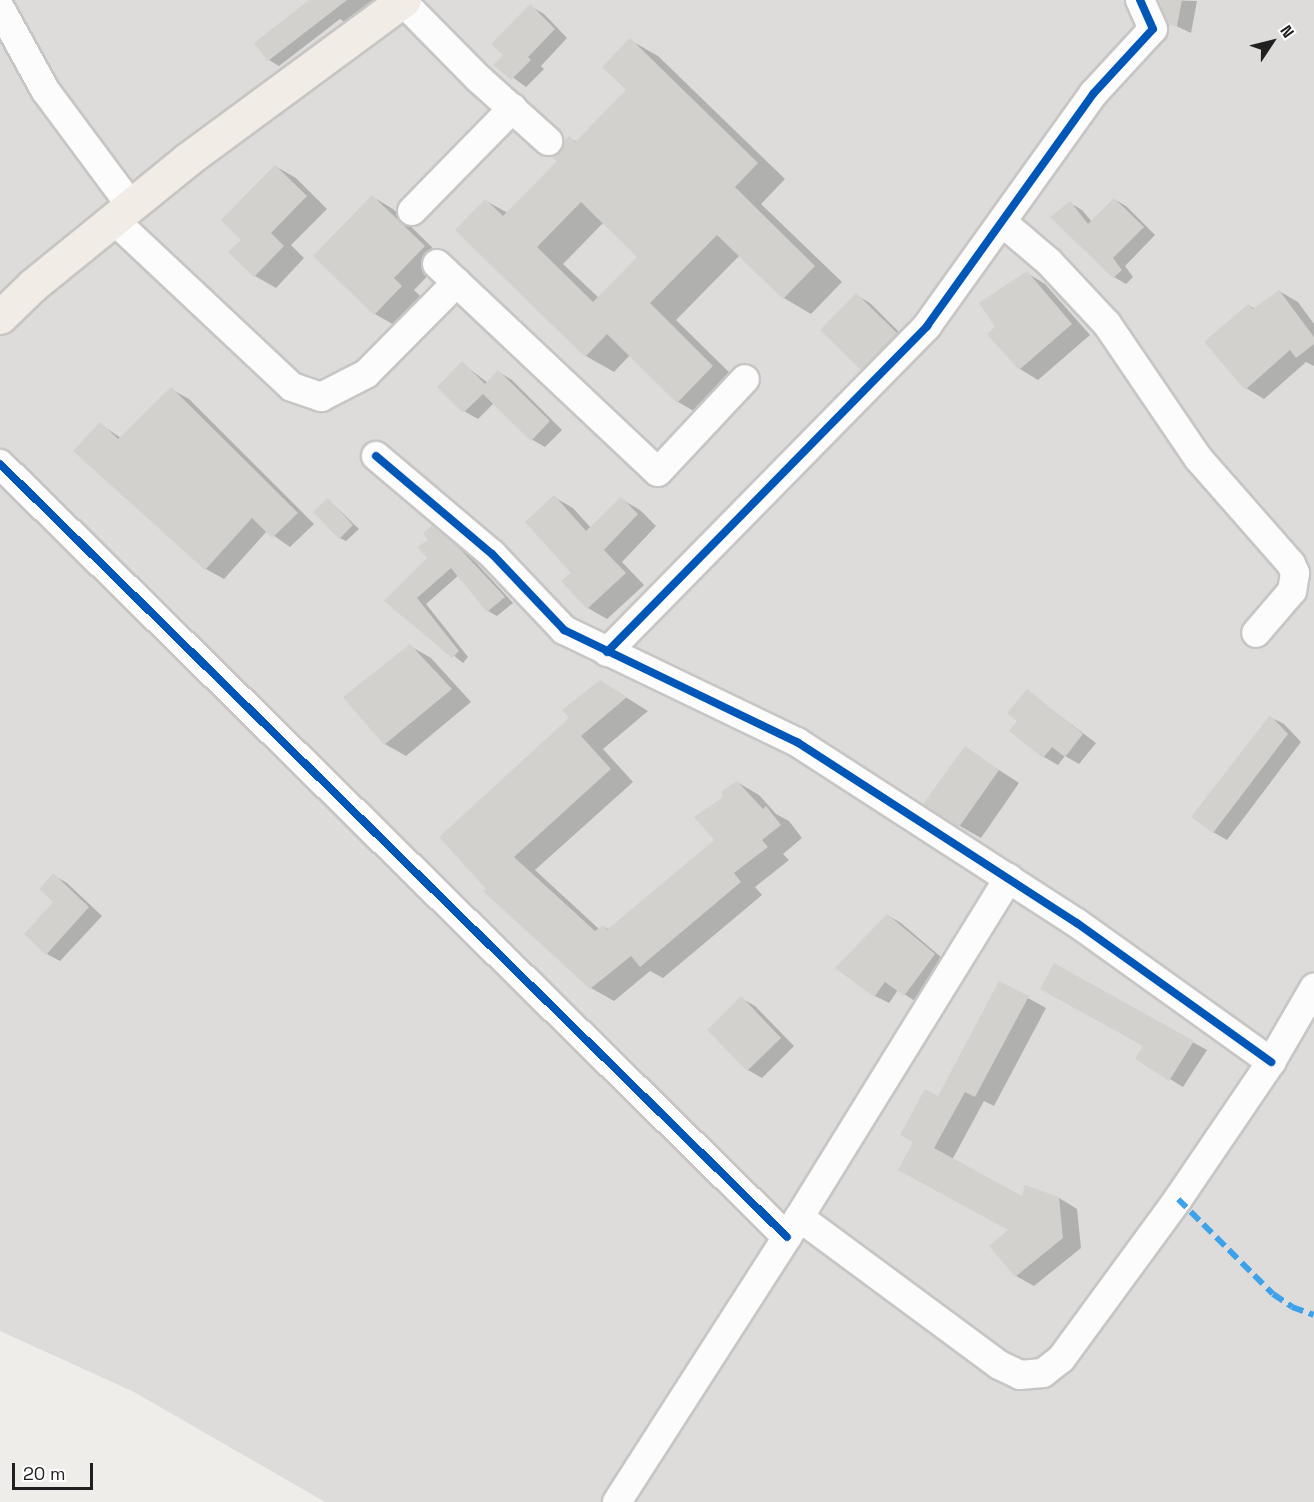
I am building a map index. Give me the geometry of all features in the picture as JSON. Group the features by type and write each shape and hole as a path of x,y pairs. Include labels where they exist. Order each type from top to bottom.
{"main road":[{"path":"0,317 33,285 235,124 403,1"}],"street":[{"path":"607,652 927,326 1093,94 1153,28 1140,0"},
{"path":"403,1 479,79 548,141"},
{"path":"0,9 45,90 122,213 292,387 321,397 366,374 447,273 658,472 745,379"},
{"path":"412,211 513,108"},
{"path":"1002,222 1049,262 1107,324 1198,458 1291,564 1295,573 1292,591 1256,633"},
{"path":"376,456 492,554 564,630 796,742 1077,923 1271,1062"},
{"path":"0,464 793,1227 999,1365 1020,1376 1043,1373 1061,1359 1178,1199 1271,1062 1314,988"},
{"path":"617,1502 793,1227 1009,878"}],"shaded area":[{"path":"0,0 1314,0 1314,1502 325,1502 134,1392 0,1331"}],"building":[{"path":"309,0 347,0 268,61 254,43"},
{"path":"1159,0 1182,0 1177,26 1168,25"},
{"path":"530,4 555,29 528,57 531,60 511,80 493,65 503,55 491,44"},
{"path":"630,38 758,163 735,187 815,266 783,299 717,235 650,303 713,366 677,403 607,334 585,357 455,230 485,199 503,216 557,161 552,157 561,152 564,141 569,136 575,142 626,90 602,67","holes":["581,202 637,257 593,302 537,247"]},
{"path":"275,165 307,196 271,233 284,246 254,277 228,252 241,240 221,220"},
{"path":"372,195 425,246 394,278 402,286 374,315 313,256"},
{"path":"1114,198 1144,227 1113,258 1122,270 1113,278 1050,217 1070,201 1088,224"},
{"path":"1027,271 1072,324 1019,370 987,334 995,327 979,303"},
{"path":"1279,290 1314,337 1314,344 1296,358 1290,350 1245,390 1204,342 1248,304 1253,309"},
{"path":"856,293 897,333 861,370 820,330"},
{"path":"462,361 485,384 498,370 550,421 531,441 483,394 463,413 437,387"},
{"path":"171,387 298,513 272,538 252,518 205,570 73,451 100,422 118,439"},
{"path":"554,495 586,531 621,497 638,514 604,550 626,573 587,609 561,581 571,573 525,522"},
{"path":"328,498 353,525 339,539 313,512"},
{"path":"432,525 459,548 505,597 487,612 451,568 417,598 459,651 452,658 384,601 427,558 417,547 428,540 423,533"},
{"path":"410,644 452,689 384,745 343,697"},
{"path":"600,680 627,697 581,736 611,769 514,857 595,931 603,925 607,930 714,840 694,817 723,797 721,792 737,781 763,809 766,806 781,825 762,840 768,847 734,873 741,882 640,967 631,956 590,989 483,891 486,889 439,837 569,718 562,710"},
{"path":"1027,689 1083,734 1065,757 1052,747 1043,758 1009,731 1017,721 1007,713"},
{"path":"1270,715 1288,734 1213,833 1191,817"},
{"path":"965,746 999,770 959,827 923,804"},
{"path":"53,873 89,907 46,955 24,934 53,902 39,889"},
{"path":"887,914 935,954 904,996 885,982 874,997 835,968"},
{"path":"1054,963 1194,1041 1169,1081 1135,1059 1143,1046 1040,989"},
{"path":"999,981 1029,996 975,1097 965,1092 934,1148 1022,1196 1025,1185 1059,1197 1063,1238 1015,1277 989,1246 1008,1230 898,1170 913,1142 900,1135 925,1089 938,1096"},
{"path":"741,996 781,1038 747,1071 707,1030"}],"marked path":[{"path":"1178,1199 1273,1294 1292,1307 1314,1315"}],"cycle path":[{"path":"607,652 927,326 1093,94 1153,29 1140,0"},
{"path":"376,456 492,554 564,630 797,742 1077,923 1271,1062"},
{"path":"0,464 787,1237"}]}
